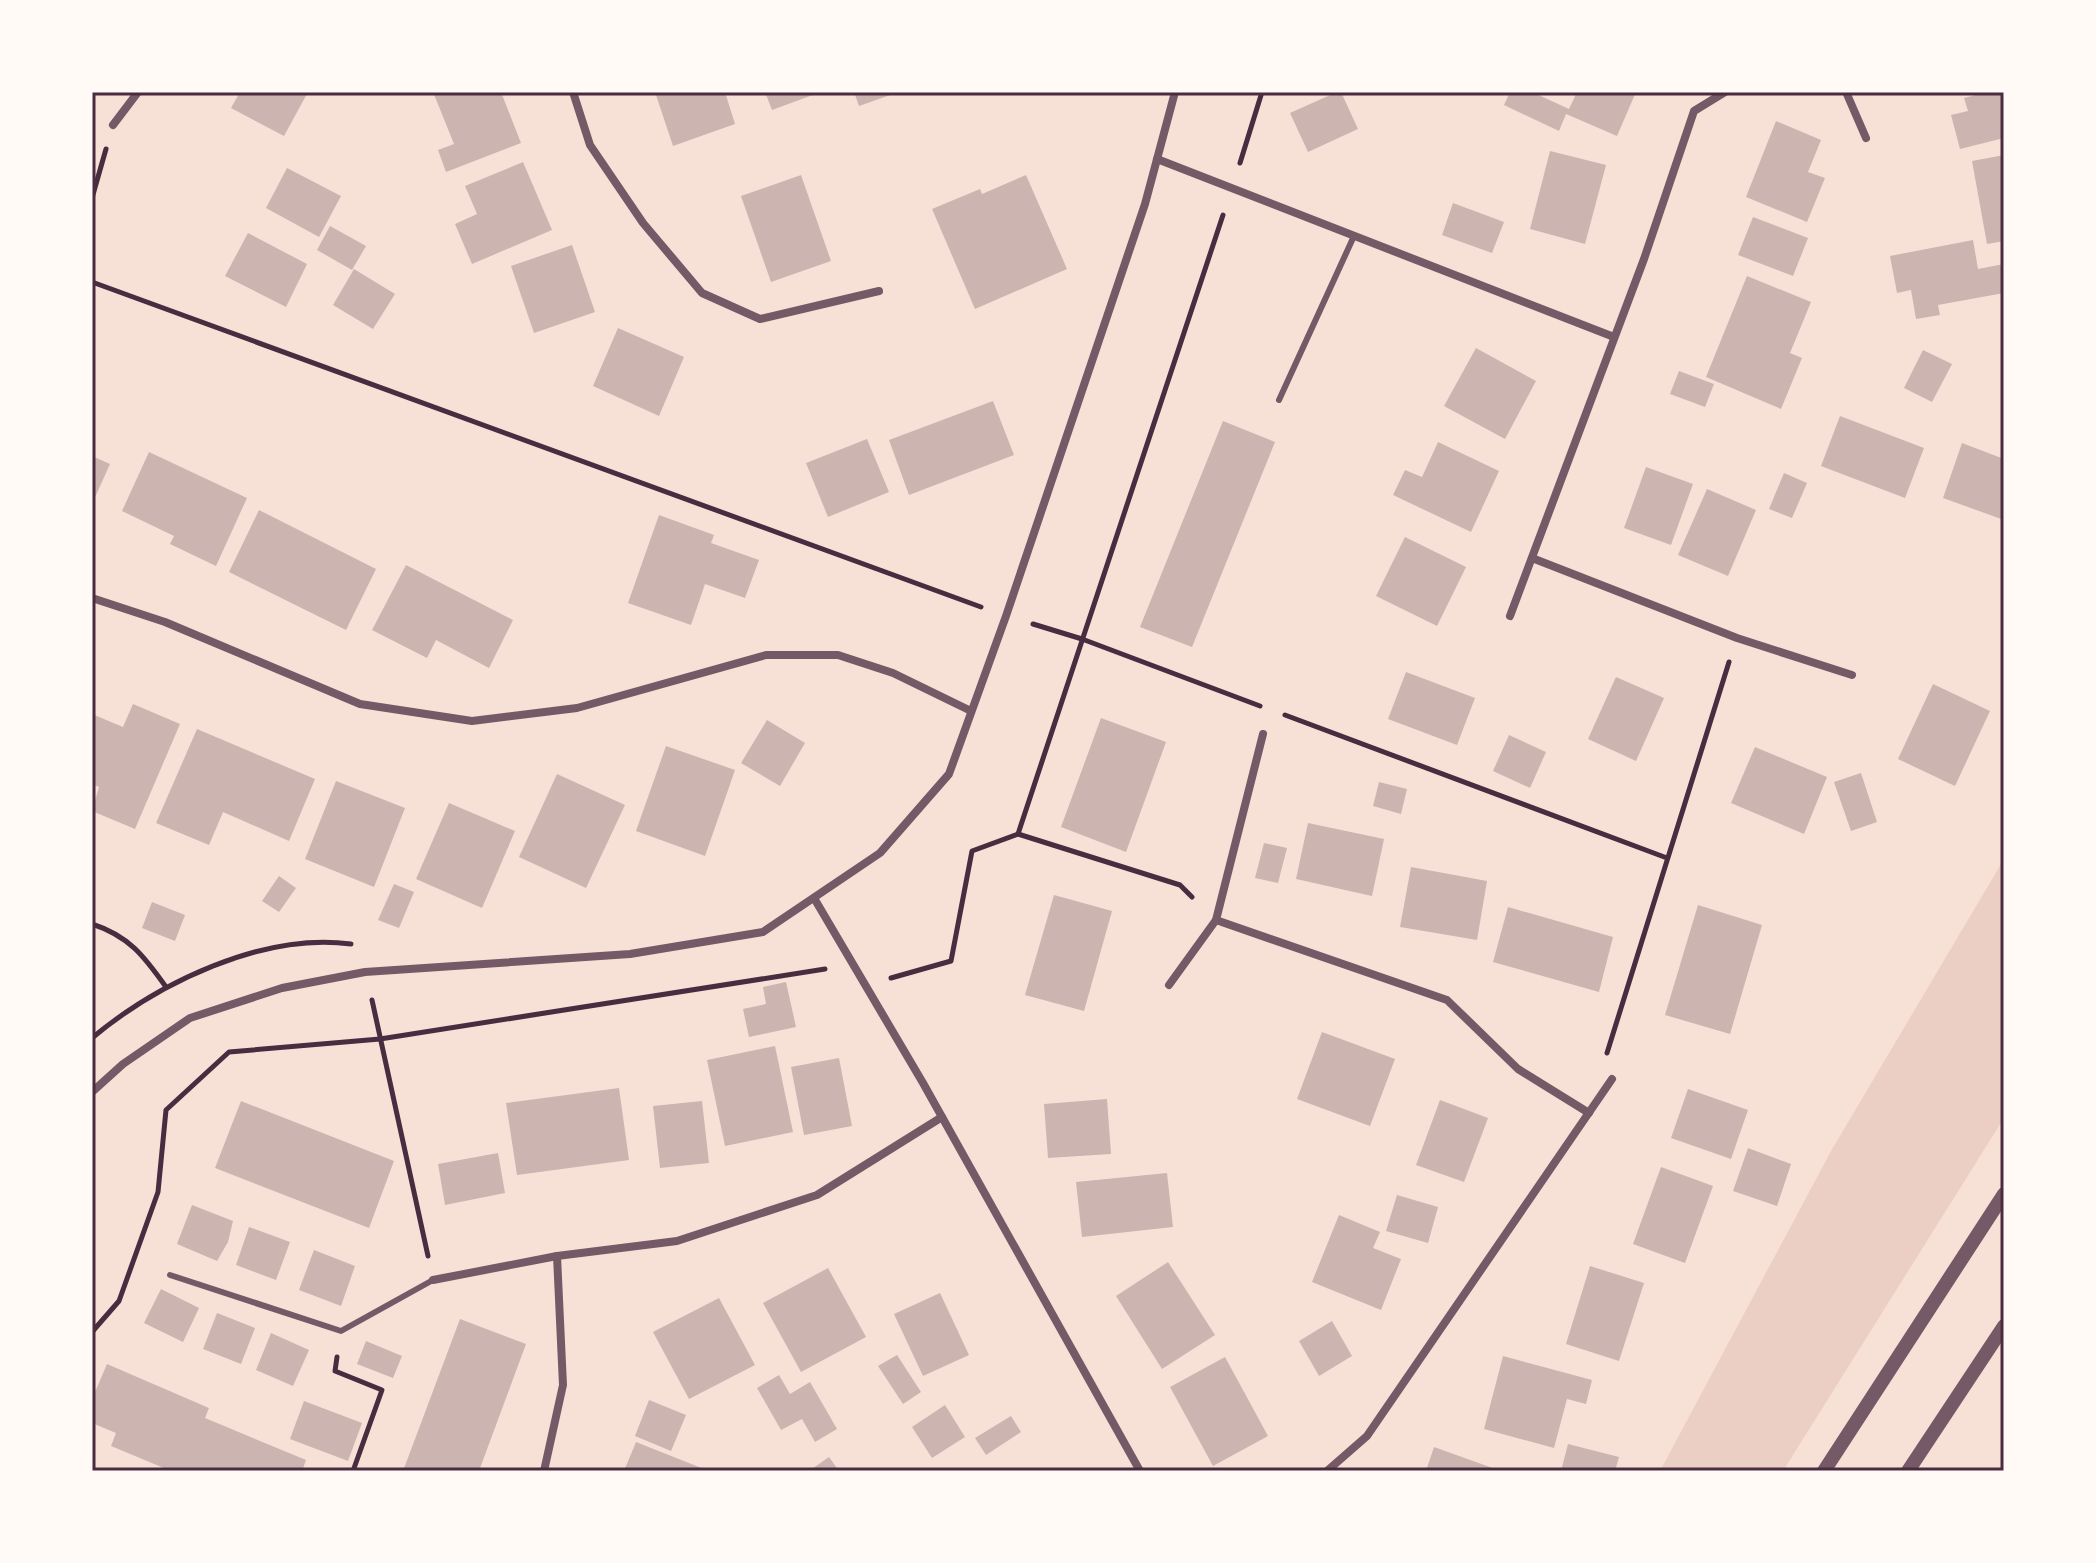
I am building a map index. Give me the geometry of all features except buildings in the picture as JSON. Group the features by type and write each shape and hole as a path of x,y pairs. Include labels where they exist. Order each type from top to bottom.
{"street":[{"path":"113,125 138,92"},
{"path":"573,92 590,145 643,223 702,293 760,319 879,291"},
{"path":"92,1092 123,1064 190,1018 282,988 365,972 630,954 763,932 880,853 949,774 1006,616 1140,219 1175,92"},
{"path":"1510,616 1694,111 1725,92"},
{"path":"1846,92 1866,138"},
{"path":"1157,159 1614,337"},
{"path":"1532,558 1737,638 1852,675"},
{"path":"92,598 165,622 360,704 472,721 577,708 766,655 838,655 893,673 971,711"},
{"path":"1169,985 1216,920 1263,734"},
{"path":"814,898 942,1117 1140,1471"},
{"path":"1216,920 1447,1000 1518,1069 1589,1113"},
{"path":"1327,1471 1367,1436 1612,1079"},
{"path":"433,1280 557,1256 677,1241 817,1195 942,1117"},
{"path":"1824,1471 2004,1194"},
{"path":"544,1471 563,1385 557,1256"},
{"path":"1908,1471 2004,1326"}],"lane":[{"path":"1279,400 1354,236"},
{"path":"170,1275 341,1331 433,1280"}],"path":[{"path":"1018,834 1262,92"},
{"path":"92,198 113,125"},
{"path":"92,282 1006,616 1082,639 1667,858"},
{"path":"1612,1079 1606,1051 1737,638"},
{"path":"866,986 951,961 972,851 1018,834 1180,885 1216,920"},
{"path":"92,924 115,931 142,953 166,987"},
{"path":"92,1038 119,1015 166,987 219,965 277,947 328,941 362,946 365,972 433,1280"},
{"path":"92,1332 119,1301 158,1192 166,1110 229,1052 380,1039 854,964"},
{"path":"341,1331 335,1371 382,1390 353,1471"}],"shaded area":[{"path":"2004,859 2004,1118 1783,1471 1660,1471 1831,1151"}]}
